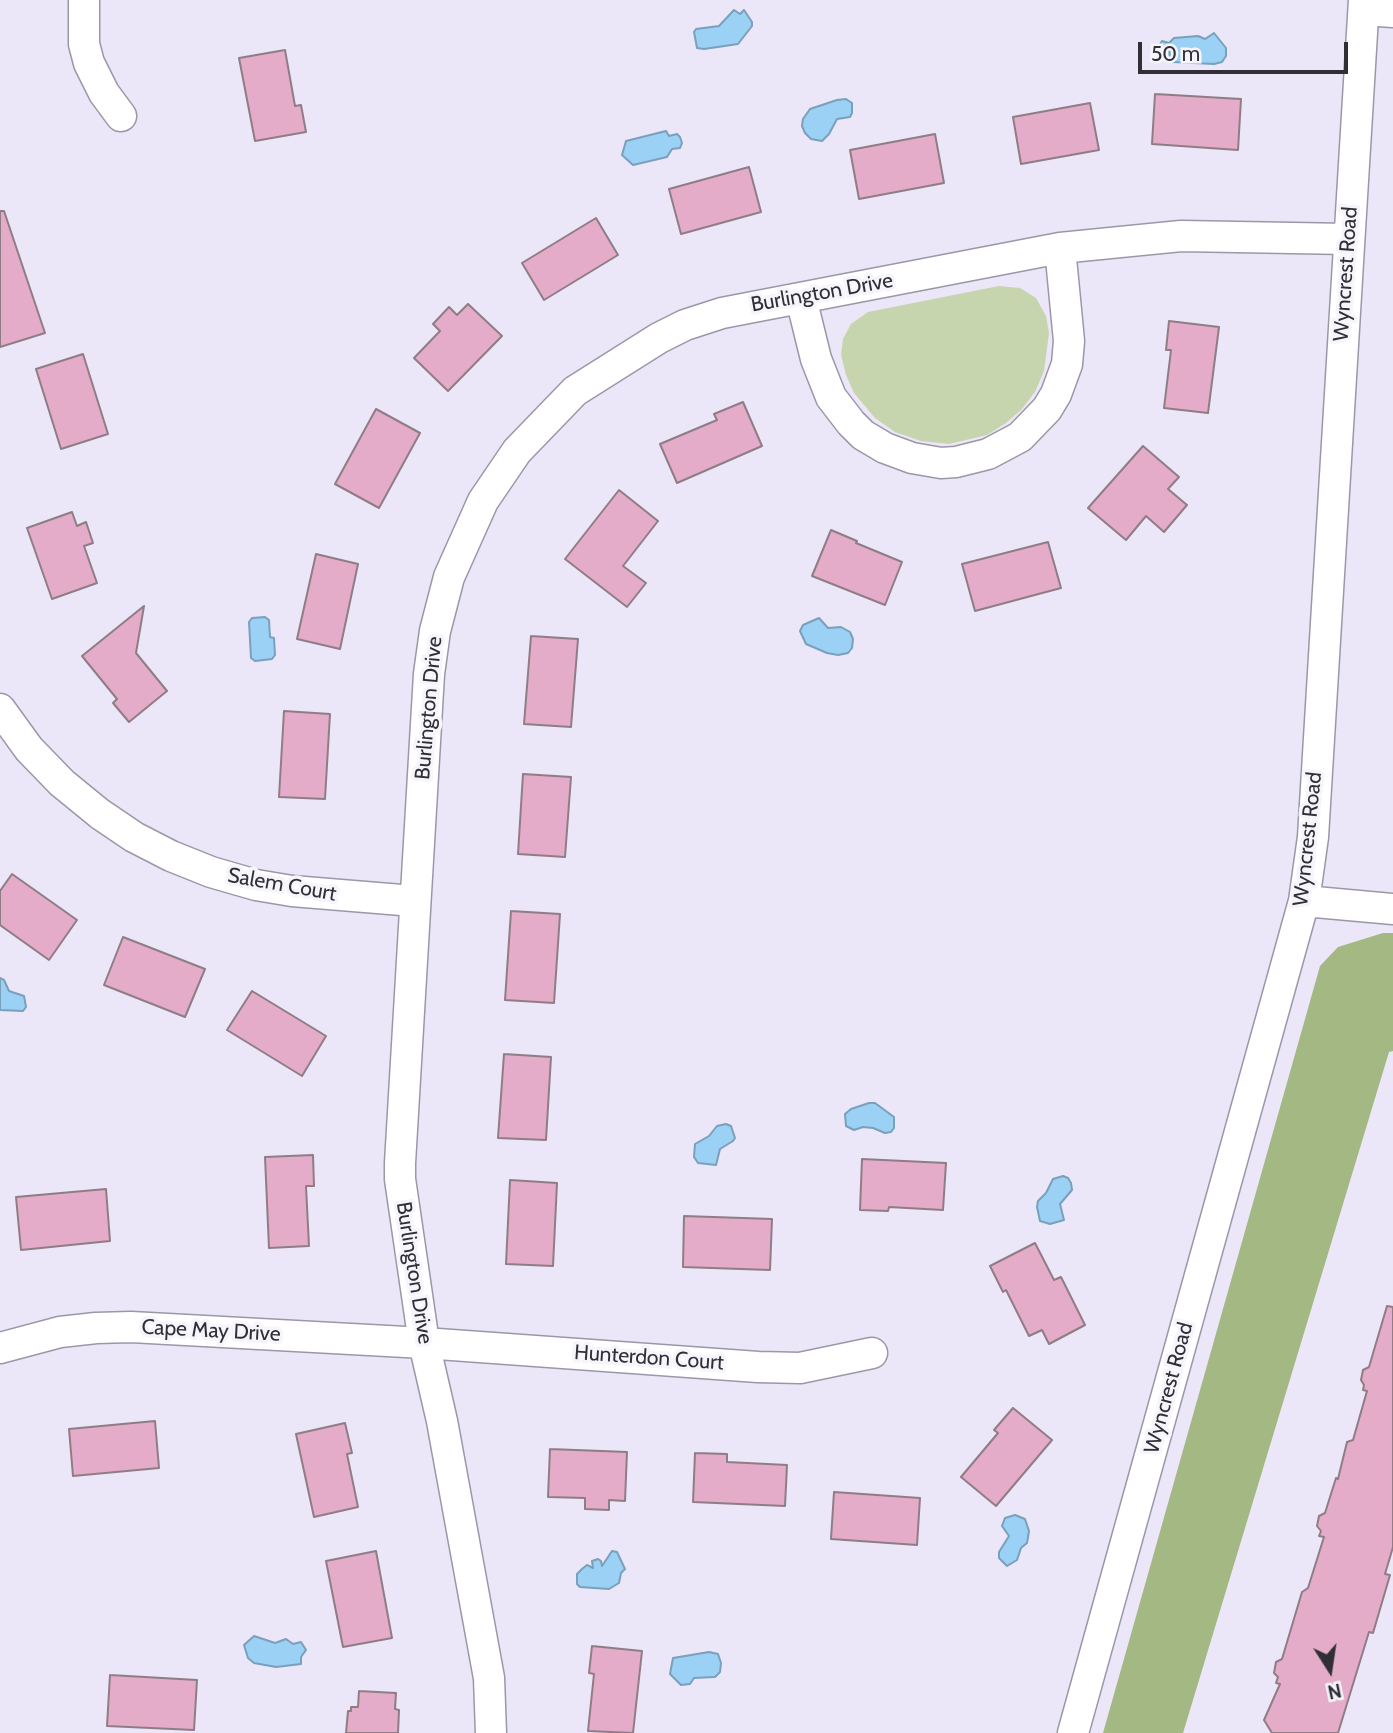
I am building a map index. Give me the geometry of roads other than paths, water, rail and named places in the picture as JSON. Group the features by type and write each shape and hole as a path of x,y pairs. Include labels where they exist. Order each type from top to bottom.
{"street":[{"path":"84,0 85,44 89,63 104,93 121,116"},
{"name":"Wyncrest Road","path":"1073,1733 1304,901 1313,837 1348,239 1374,8"},
{"name":"Burlington Drive","path":"491,1733 489,1678 442,1421 424,1343 400,1179 429,674 435,631 449,577 483,501 502,471 543,422 575,391 659,338 685,325 722,313 1060,248 1181,236 1348,239"},
{"path":"801,298 816,359 831,397 851,423 863,435 903,454 941,463 956,462 988,454 1020,437 1047,409 1056,394 1067,364 1069,341 1060,248"},
{"name":"Salem Court","path":"0,709 29,748 62,783 108,820 171,856 211,872 256,885 292,891 414,901"},
{"path":"1304,901 1393,909"},
{"name":"Cape May Drive","path":"0,1349 60,1332 131,1327 424,1343"},
{"name":"Hunterdon Court","path":"424,1343 800,1368 872,1353"}],"water":[{"path":"734,10 740,14 744,10 752,22 752,26 738,44 697,48 694,32 696,29 719,26"},
{"path":"1214,33 1226,48 1226,56 1222,62 1214,64 1173,62 1170,61 1169,48 1165,51 1159,46 1162,41 1169,43 1174,38 1198,36 1205,39"},
{"path":"846,99 852,103 850,117 837,119 822,141 811,139 805,133 803,119 810,109"},
{"path":"666,131 669,136 677,134 682,143 680,148 672,149 667,157 633,165 622,155 626,141"},
{"path":"265,617 269,620 270,637 274,638 275,655 272,659 255,661 251,658 249,622 252,618"},
{"path":"819,618 828,628 841,627 850,632 853,639 848,653 827,653 806,644 800,631 803,625"},
{"path":"0,978 4,980 9,991 24,996 26,1007 23,1011 0,1010"},
{"path":"875,1103 894,1117 894,1128 891,1132 863,1127 854,1130 846,1126 845,1114"},
{"path":"717,1126 731,1126 735,1138 720,1149 716,1165 698,1163 694,1157 695,1144 709,1136"},
{"path":"1063,1176 1068,1178 1072,1190 1060,1204 1064,1220 1050,1224 1040,1221 1038,1201 1046,1193 1053,1179"},
{"path":"1015,1515 1025,1519 1029,1531 1027,1543 1021,1548 1017,1560 1007,1566 999,1558 999,1552 1009,1536 1002,1526 1005,1518"},
{"path":"612,1551 617,1552 625,1569 621,1573 619,1583 609,1589 580,1587 577,1584 577,1574 587,1565 593,1568 592,1561 598,1559 602,1566"},
{"path":"254,1636 275,1643 286,1639 293,1644 301,1642 306,1650 301,1657 301,1664 276,1667 254,1663 248,1658 244,1645"},
{"path":"709,1652 718,1654 721,1663 720,1672 715,1677 694,1678 690,1684 681,1685 670,1674 673,1658"}]}
